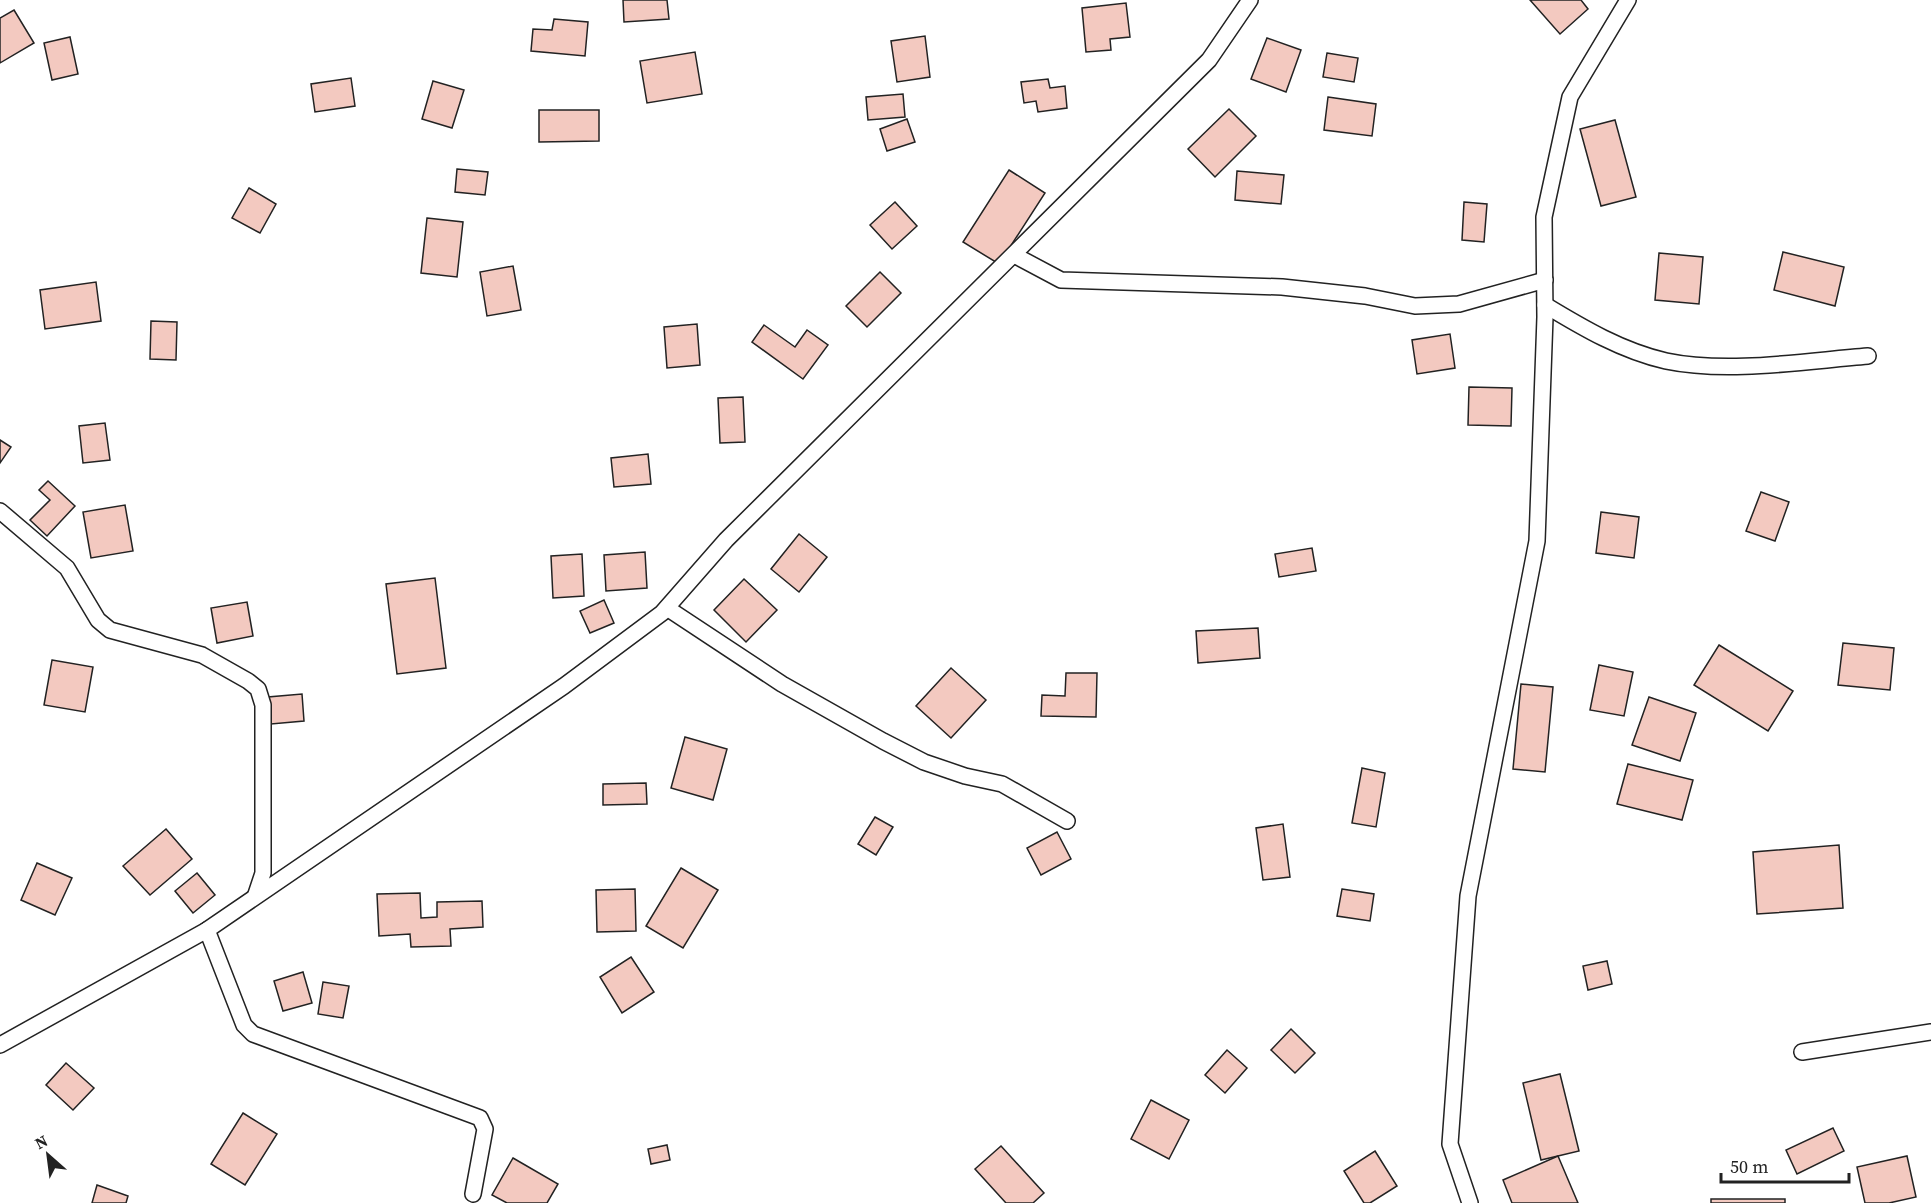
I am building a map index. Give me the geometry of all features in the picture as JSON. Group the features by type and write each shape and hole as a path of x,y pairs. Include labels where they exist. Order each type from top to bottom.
{"street":[{"path":"0,1045 207,930 256,894 564,686 666,608 726,540 1209,60 1250,0"},
{"path":"1470,1203 1450,1144 1468,896 1537,541 1545,305 1544,217 1570,97 1628,0"},
{"path":"1014,255 1061,280 1282,287 1365,296 1415,306 1459,304 1545,280"},
{"path":"1545,305 1597,336 1666,361 1719,365 1868,356"},
{"path":"0,511 67,568 98,620 110,630 202,655 232,671 258,690 263,705 263,873 256,894"},
{"path":"666,608 782,684 883,741 924,762 964,776 1002,784 1066,821"},
{"path":"207,930 244,1025 253,1034 480,1118 485,1129 473,1194"},
{"path":"1802,1052 1931,1032"}],"building":[{"path":"623,0 667,0 669,19 624,22"},
{"path":"1530,0 1581,0 1588,9 1560,34"},
{"path":"1126,3 1130,37 1110,39 1111,50 1086,52 1082,8"},
{"path":"14,10 34,43 0,63 0,18"},
{"path":"554,19 588,22 585,56 531,51 533,29 552,30"},
{"path":"925,36 930,77 897,82 891,41"},
{"path":"70,37 78,74 52,80 44,43"},
{"path":"1267,38 1301,50 1286,92 1251,79"},
{"path":"695,52 702,94 647,103 640,61"},
{"path":"1327,53 1358,58 1354,82 1323,77"},
{"path":"351,78 355,106 315,112 311,84"},
{"path":"1048,79 1050,88 1065,86 1067,108 1038,112 1036,101 1024,103 1021,82"},
{"path":"433,81 464,90 452,128 422,119"},
{"path":"903,94 905,117 868,120 866,97"},
{"path":"1328,97 1376,104 1372,136 1324,130"},
{"path":"1229,109 1256,136 1215,177 1188,149"},
{"path":"539,110 599,110 599,141 539,142"},
{"path":"907,119 915,142 887,151 880,129"},
{"path":"1615,120 1636,197 1601,206 1580,129"},
{"path":"457,169 488,172 485,195 455,192"},
{"path":"1009,170 1045,193 999,264 963,242"},
{"path":"1237,171 1284,175 1281,204 1235,200"},
{"path":"249,188 276,204 260,233 232,218"},
{"path":"895,202 917,226 892,249 870,225"},
{"path":"1464,202 1487,204 1484,242 1462,240"},
{"path":"427,218 463,222 457,277 421,273"},
{"path":"1783,252 1844,267 1835,306 1774,290"},
{"path":"1659,253 1703,257 1699,304 1655,300"},
{"path":"513,266 521,310 487,316 480,272"},
{"path":"880,272 901,293 867,327 846,306"},
{"path":"96,282 101,321 45,329 40,290"},
{"path":"151,321 177,322 176,360 150,359"},
{"path":"697,324 700,365 667,368 664,327"},
{"path":"764,325 795,347 807,330 828,345 803,379 752,342"},
{"path":"1450,334 1455,368 1417,374 1412,340"},
{"path":"1469,387 1512,388 1511,426 1468,425"},
{"path":"743,397 745,442 720,443 718,398"},
{"path":"105,423 110,460 83,463 79,426"},
{"path":"0,440 11,447 0,463"},
{"path":"648,454 651,484 614,487 611,458"},
{"path":"48,481 75,506 47,536 30,520 50,500 39,490"},
{"path":"1761,492 1789,502 1775,541 1746,531"},
{"path":"125,505 133,551 91,558 83,512"},
{"path":"1601,512 1639,517 1634,558 1596,553"},
{"path":"799,534 827,557 799,592 771,569"},
{"path":"1312,548 1316,571 1279,577 1275,554"},
{"path":"645,552 647,588 606,591 604,555"},
{"path":"582,554 584,596 553,598 551,556"},
{"path":"435,578 446,668 397,674 386,584"},
{"path":"744,579 777,610 746,642 714,610"},
{"path":"604,600 614,623 590,633 580,611"},
{"path":"247,602 253,636 217,643 211,608"},
{"path":"1258,628 1260,658 1198,663 1196,631"},
{"path":"1843,643 1894,648 1890,690 1838,685"},
{"path":"1719,645 1793,691 1768,731 1694,685"},
{"path":"52,660 93,667 85,712 44,705"},
{"path":"1599,665 1633,672 1624,716 1590,710"},
{"path":"951,668 986,700 951,738 916,706"},
{"path":"1066,673 1097,673 1096,717 1041,716 1042,695 1065,696"},
{"path":"1521,684 1553,687 1545,772 1513,769"},
{"path":"302,694 304,721 271,724 268,697"},
{"path":"1649,697 1696,713 1680,761 1632,745"},
{"path":"685,737 727,749 713,800 671,788"},
{"path":"1628,764 1693,780 1682,820 1617,804"},
{"path":"1362,768 1385,773 1376,827 1352,823"},
{"path":"646,783 647,804 603,805 603,784"},
{"path":"875,817 893,827 876,855 858,844"},
{"path":"1283,824 1290,877 1263,880 1256,828"},
{"path":"166,829 192,859 150,895 123,866"},
{"path":"1057,832 1071,859 1041,875 1027,848"},
{"path":"1839,845 1843,908 1757,914 1753,852"},
{"path":"37,863 72,878 55,915 21,900"},
{"path":"681,868 718,890 683,948 646,926"},
{"path":"197,873 215,895 193,913 175,891"},
{"path":"635,889 636,931 597,932 596,890"},
{"path":"1342,889 1374,894 1370,921 1337,916"},
{"path":"420,893 421,918 437,917 437,902 482,901 483,927 450,929 451,946 411,947 410,934 379,936 377,894"},
{"path":"631,957 654,992 622,1013 600,977"},
{"path":"1607,961 1612,984 1588,990 1583,966"},
{"path":"303,972 312,1003 283,1011 274,981"},
{"path":"323,982 349,986 343,1018 318,1014"},
{"path":"1291,1029 1315,1053 1295,1073 1271,1050"},
{"path":"1227,1050 1247,1068 1225,1093 1205,1075"},
{"path":"66,1063 94,1088 73,1110 46,1085"},
{"path":"1560,1074 1579,1151 1541,1160 1523,1083"},
{"path":"1151,1100 1189,1120 1169,1159 1131,1139"},
{"path":"243,1113 277,1134 245,1185 211,1164"},
{"path":"1833,1128 1844,1151 1797,1174 1786,1150"},
{"path":"667,1145 670,1160 651,1164 648,1149"},
{"path":"1001,1146 1044,1193 1033,1203 1006,1203 975,1169"},
{"path":"1375,1151 1397,1186 1370,1203 1364,1203 1344,1171"},
{"path":"1558,1156 1578,1203 1512,1203 1503,1180"},
{"path":"1907,1156 1916,1197 1889,1203 1865,1203 1857,1167"},
{"path":"513,1158 558,1184 547,1203 507,1203 492,1195"},
{"path":"97,1185 128,1196 126,1203 92,1203"},
{"path":"1711,1199 1785,1199 1785,1203 1711,1203"}]}
